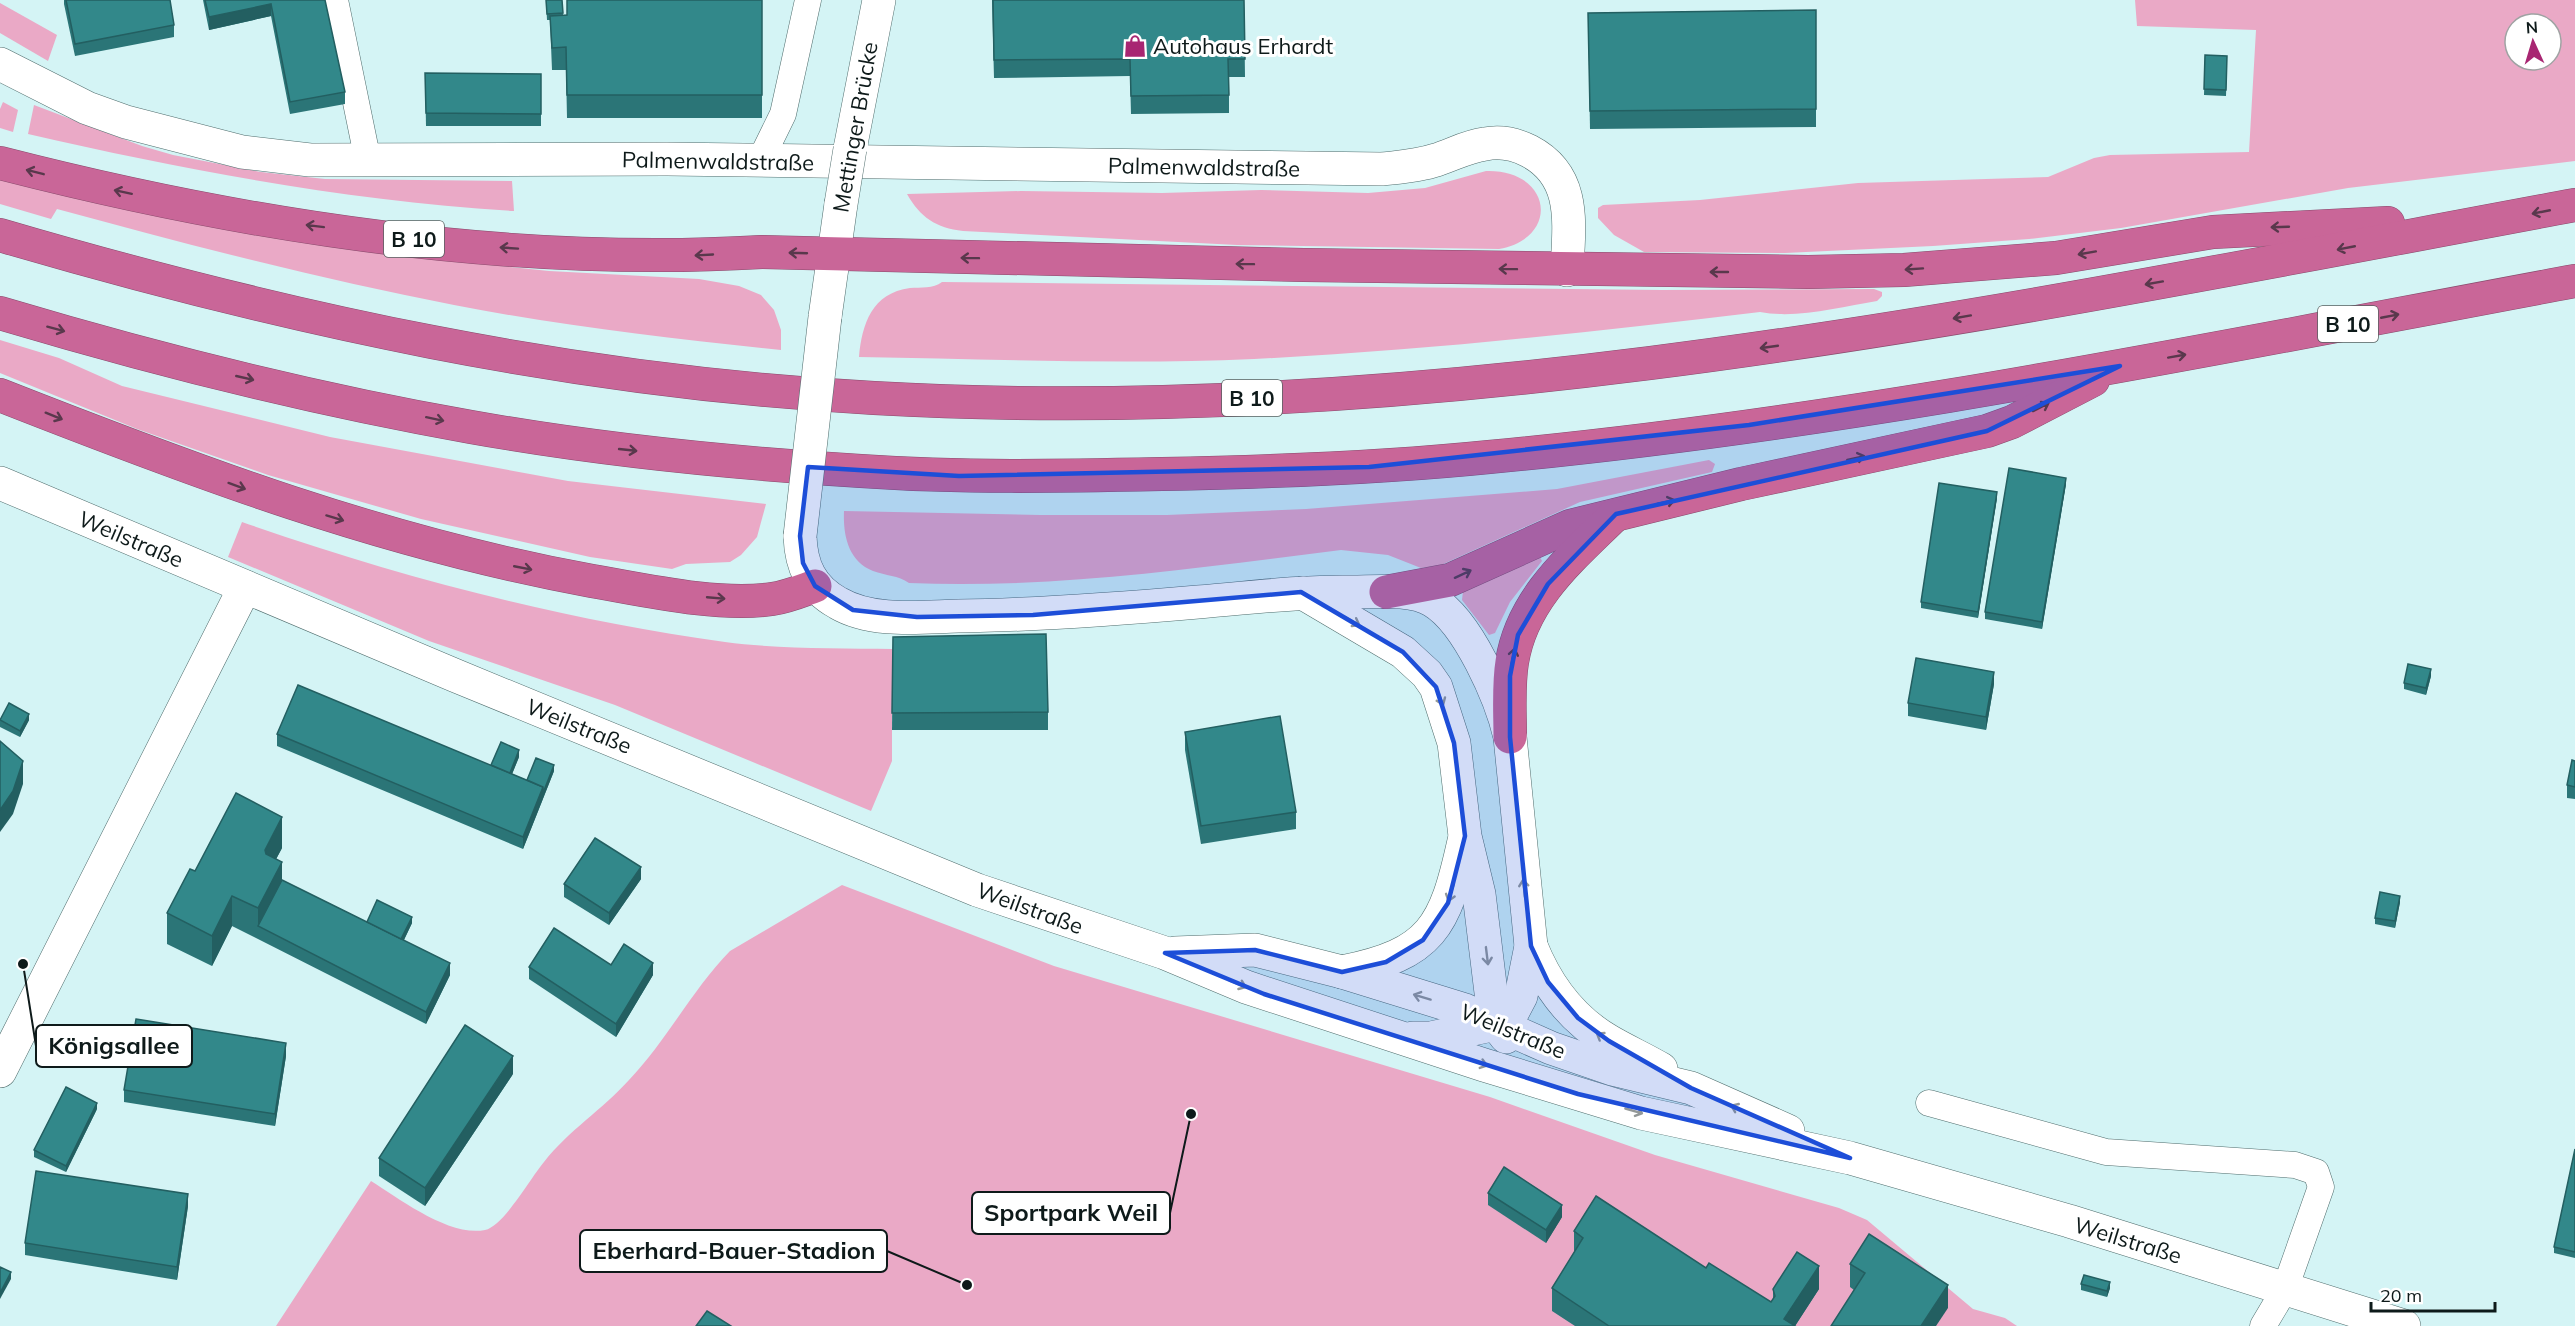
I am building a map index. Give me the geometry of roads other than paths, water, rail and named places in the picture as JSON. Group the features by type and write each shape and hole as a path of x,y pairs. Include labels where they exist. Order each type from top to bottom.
{"highway":[{"name":"B 10","path":"0,163 180,204 288,223 441,243 629,255 688,256 762,252 834,254"},
{"name":"B 10","path":"0,235 270,308 396,337 529,362 643,378 876,399 1048,402 1184,401 1334,394 1661,363 1877,332 2575,205"},
{"path":"834,254 1567,270 1904,270 2056,258 2239,229 2507,218"},
{"name":"B 10","path":"0,313 188,364 469,426 615,449 741,462 959,476 1243,472 1369,467 1491,457 1749,425 2120,366 2575,281"},
{"path":"1386,592 1450,580 1554,532 1616,514 1987,431 2012,422 2120,366"},
{"path":"0,395 279,501 373,530 501,563 637,589 730,599 769,599 815,586"},
{"path":"1510,737 1510,676 1518,634 1548,584 1616,514"}],"street":[{"name":"Mettinger Brücke","path":"815,586 803,563 800,536 825,317 841,204 879,0"},
{"name":"Palmenwaldstraße","path":"0,64 87,108 165,134 275,156 368,161 760,161 1382,169 1421,165 1470,147 1500,142 1515,145 1540,157 1560,177 1566,190 1569,213 1567,270"},
{"name":"Weilstraße","path":"0,483 977,890 1165,953 1255,990 1641,1113 1850,1158 2069,1221 2404,1326"},
{"path":"815,586 839,604 853,610 917,617 1071,613 1301,592 1386,592 1422,596 1433,601 1455,622 1477,655 1498,696 1510,737 1531,946 1521,996 1511,1015 1496,1024 1431,1038 1404,1038"},
{"path":"0,1071 245,587"},
{"path":"1301,592 1403,652 1417,663 1436,687 1454,743 1464,836 1479,894 1496,1024 1532,1062 1578,1094"},
{"path":"1342,972 1386,962 1423,940 1448,903 1464,836"},
{"path":"1531,946 1552,988 1578,1018 1609,1041 1648,1061 1691,1088"},
{"name":"Weilstraße","path":"1165,953 1255,950 1342,972 1465,1010 1551,1048 1612,1069 1691,1088 1850,1158"}],"lane":[{"path":"335,0 368,161"},
{"path":"760,161 783,114 808,0"},
{"path":"1929,1104 2106,1152 2312,1169 2319,1176 2321,1187 2284,1289 2263,1326"}],"place":[{"name":"Autohaus Erhardt","path":"1135,46"},
{"name":"Königsallee","path":"23,964"},
{"name":"Sportpark Weil","path":"1191,1114"},
{"name":"Eberhard-Bauer-Stadion","path":"967,1285"}]}
